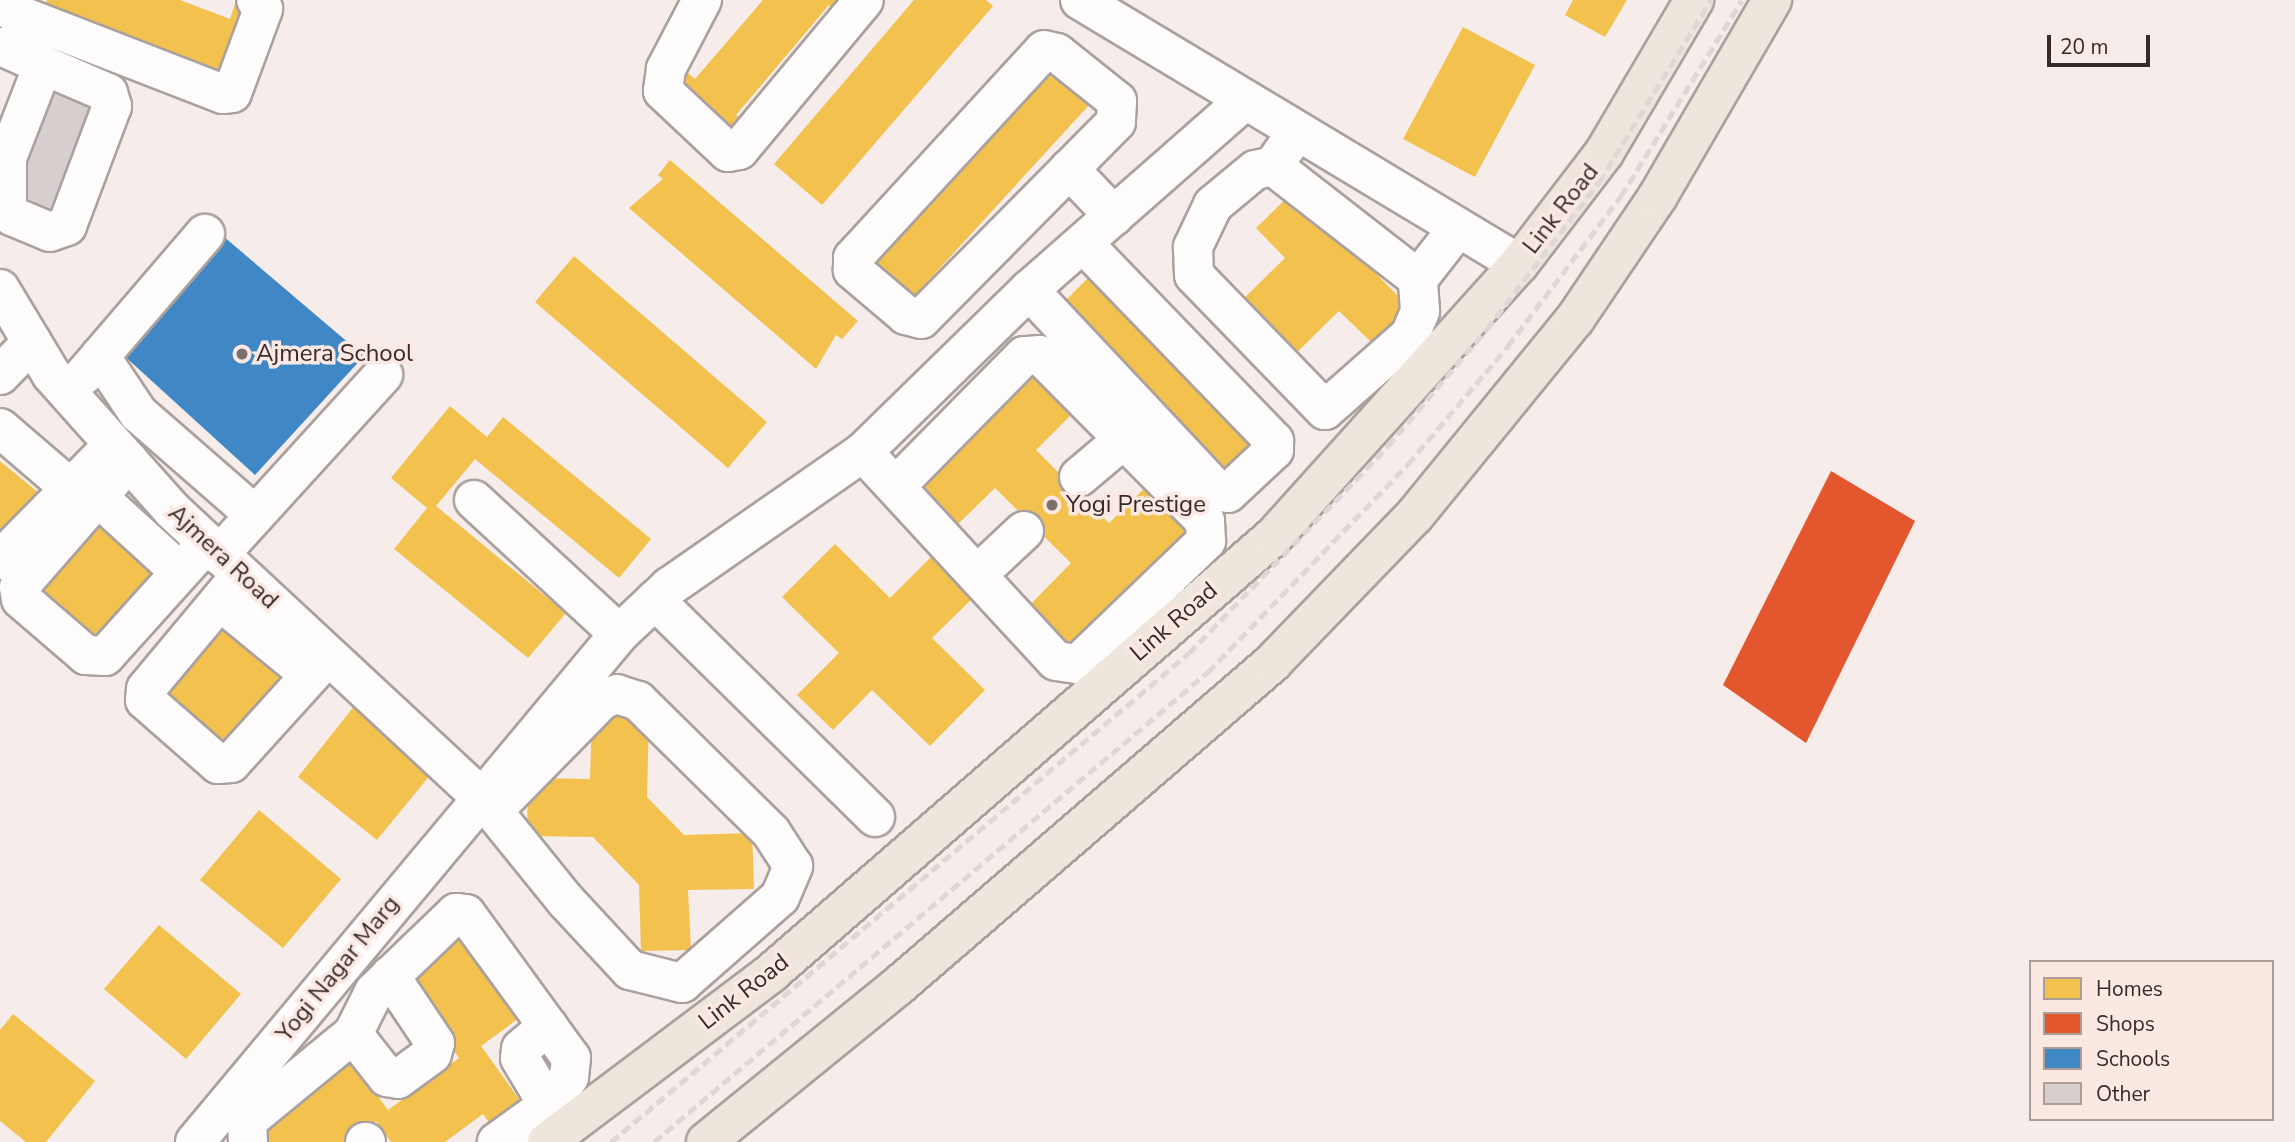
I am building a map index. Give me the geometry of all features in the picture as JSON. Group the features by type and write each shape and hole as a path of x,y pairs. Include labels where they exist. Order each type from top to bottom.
{"main road":[{"name":"Link Road","path":"547,1142 711,1018 817,933 1274,536 1362,444 1519,264 1604,153 1694,0"},
{"path":"706,1142 898,986 1273,662 1406,524 1575,319 1658,196 1772,0"}],"street":[{"path":"18,23 232,93 263,9 256,0"},
{"path":"702,0 666,69 663,91 728,152 739,150 864,0"},
{"path":"1094,3 1243,102 1519,264"},
{"path":"18,23 43,65 108,93 112,106 67,226 50,232 12,216 4,208 7,158 43,65"},
{"path":"1044,50 1057,52 1117,101 1116,122 1069,169 921,318 906,315 853,270 853,258 1044,50"},
{"path":"486,803 619,634 655,600 863,452 1015,313 1091,250 1114,216 1243,102"},
{"path":"1296,133 1273,166 1255,170 1213,205 1193,247 1194,275 1325,410 1362,444"},
{"path":"1273,166 1418,279"},
{"path":"1069,169 1114,216"},
{"path":"1325,410 1410,335 1420,311 1418,279 1458,228"},
{"path":"68,393 205,234"},
{"path":"962,276 1015,313 1218,491 1228,493 1274,450 1275,441 1091,250"},
{"name":"Ajmera Road","path":"0,289 32,342 68,393 222,569 319,665 486,803 630,970 682,983"},
{"path":"1012,369 1015,313"},
{"path":"0,376 32,342"},
{"path":"863,452 1056,661 1078,664 1206,541 1205,521 1040,355 1024,356 896,486"},
{"path":"100,356 138,413 255,515"},
{"path":"319,665 230,763 218,764 145,700 146,689 255,515 383,374"},
{"path":"0,428 180,572 222,569"},
{"path":"1079,477 1124,439"},
{"path":"0,559 84,493 122,453"},
{"path":"84,493 19,587 21,599 86,656 105,656 180,572"},
{"path":"474,500 619,634"},
{"path":"978,574 1024,531"},
{"path":"655,600 875,817"},
{"path":"486,803 602,700 618,694 638,701 771,832 793,866 780,897 682,983 711,1018"},
{"name":"Yogi Nagar Marg","path":"195,1142 348,960 486,803"},
{"path":"780,897 817,933"},
{"path":"248,1142 247,1121 353,1034 382,984 456,913 466,914 571,1058 569,1077 548,1105 497,1142"},
{"path":"348,960 382,984 435,1043 432,1054 398,1079 387,1077 353,1034"}],"building: Homes":[{"path":"47,0 180,0 230,19 236,1 259,10 229,91 205,82 210,68 71,16 40,20"},
{"path":"763,0 849,0 838,13 829,5 736,115 745,122 729,140 666,87 682,68 695,79"},
{"path":"914,0 986,0 993,6 822,205 774,164"},
{"path":"1573,0 1627,0 1605,37 1565,15"},
{"path":"1463,27 1535,65 1475,177 1403,139"},
{"path":"1046,65 1090,104 907,304 863,264"},
{"path":"670,160 858,321 842,339 836,335 816,369 629,208 663,179 658,175"},
{"path":"1294,191 1409,307 1372,343 1339,311 1287,362 1234,308 1285,258 1256,228"},
{"path":"574,256 767,422 728,468 535,302"},
{"path":"1093,273 1259,443 1225,473 1060,306"},
{"name":"Yogi Prestige","path":"1036,362 1080,406 1036,450 1109,523 1149,484 1193,528 1068,651 1026,609 1071,563 995,488 955,527 913,485"},
{"path":"450,406 487,437 503,417 651,539 619,578 475,459 436,506 566,613 528,658 394,549 427,508 391,478"},
{"path":"0,461 40,494 0,541"},
{"path":"96,514 158,567 91,646 29,592"},
{"path":"835,544 890,598 936,552 978,593 932,638 985,690 930,746 872,690 833,730 797,695 839,653 782,597"},
{"path":"222,616 290,667 224,745 159,691"},
{"path":"355,705 435,769 377,840 298,777"},
{"path":"592,715 649,716 647,797 684,835 752,833 754,889 688,890 691,950 641,951 639,885 593,837 527,836 528,778 590,779"},
{"path":"259,810 341,879 283,948 200,880"},
{"path":"159,925 241,994 186,1059 104,989"},
{"path":"454,927 519,1018 481,1046 524,1106 493,1128 483,1114 445,1142 391,1142 376,1121 347,1142 266,1142 253,1124 348,1056 388,1110 459,1058 400,973"},
{"path":"13,1014 95,1081 46,1142 26,1142 0,1121 0,1030"}],"building: Shops":[{"path":"1831,471 1915,521 1806,743 1723,685"}],"building: Schools":[{"name":"Ajmera School","path":"223,236 364,356 255,475 120,352"}],"building: Other":[{"path":"44,76 98,98 52,219 11,203"}],"railway":[{"path":"611,1142 1189,653 1388,446 1487,329 1599,182 1711,0"},
{"path":"654,1142 1208,672 1408,464 1508,346 1621,196 1742,0"}],"place":[{"name":"Ajmera School","path":"242,354"},
{"name":"Yogi Prestige","path":"1052,505"}]}
